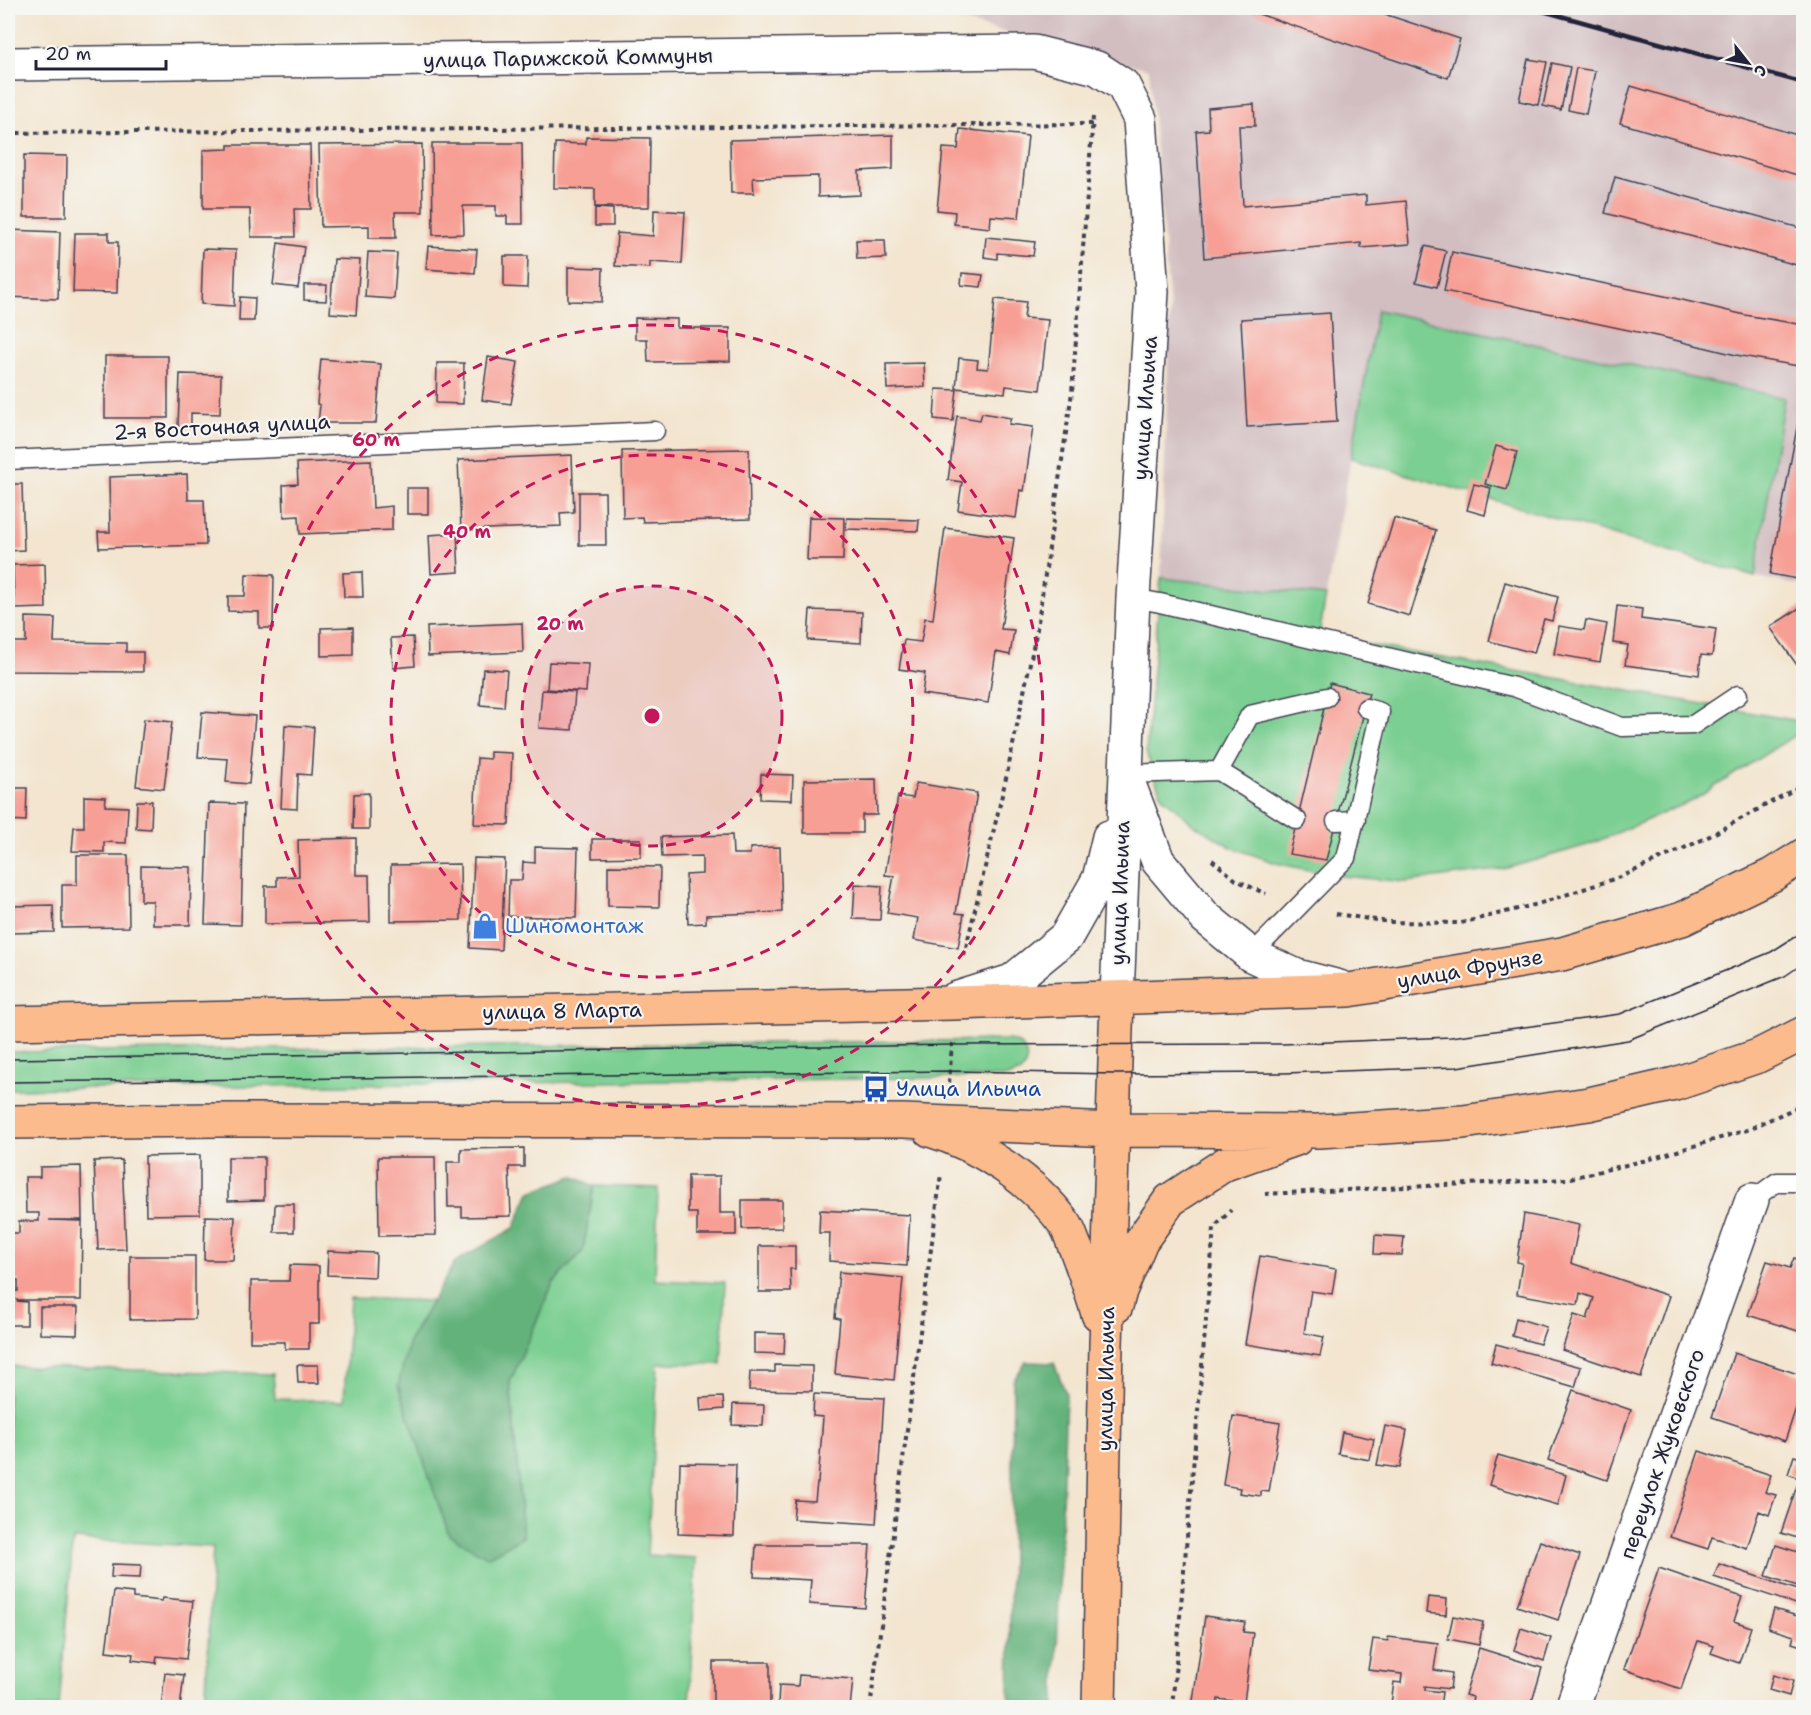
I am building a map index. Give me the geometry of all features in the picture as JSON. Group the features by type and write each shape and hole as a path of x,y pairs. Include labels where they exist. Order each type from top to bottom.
{"main road":[{"name":"улица Фрунзе","path":"1117,998 1349,990 1562,954 1682,919 1772,875 1803,855"},
{"name":"улица 8 Марта","path":"8,1023 1117,998"},
{"name":"улица Ильича","path":"1098,1707 1117,998"},
{"path":"8,1122 904,1121 946,1128 1319,1131 1463,1122 1589,1104 1675,1084 1758,1056 1803,1033"},
{"path":"946,1128 1026,1182 1066,1225 1091,1286 1106,1345"},
{"path":"1106,1345 1120,1291 1141,1240 1170,1200 1225,1164 1319,1131"}],"street":[{"name":"улица Парижской Коммуны","path":"8,64 1034,52 1110,76"},
{"name":"улица Ильича","path":"1110,76 1140,119 1152,292 1133,598 1117,998"},
{"path":"949,1002 1012,981 1066,937 1099,879 1125,774"},
{"path":"1125,774 1158,861 1205,917 1251,955 1297,976 1349,990"},
{"name":"переулок Жуковского","path":"1572,1707 1752,1200"}],"lane":[{"name":"2-я Восточная улица","path":"8,460 655,431"},
{"path":"1133,598 1514,687 1622,727 1693,725 1738,695"},
{"path":"1219,771 1250,715 1327,698"},
{"path":"1251,955 1346,858 1380,712 1366,708"},
{"path":"1125,774 1219,771 1297,820"},
{"path":"1336,821 1356,820"},
{"path":"1752,1200 1777,1182 1803,1182"}],"path":[{"path":"870,1707 946,1128 949,1002 956,961 964,956 1007,774 1037,629 1072,392 1092,124 1110,76"},
{"path":"8,133 1092,124"},
{"path":"1257,1197 1268,1194 1567,1179 1647,1160 1747,1130 1803,1104"},
{"path":"1172,1707 1214,1228 1236,1204"}],"shaded area":[{"path":"910,8 1803,8 1803,586 1756,577 1784,398 1377,311 1326,596 1161,578 1170,308 1149,69"}],"green space":[{"path":"1377,310 1784,398 1755,577 1351,458"},
{"path":"1161,578 1326,596 1319,636 1804,722 1803,730 1694,800 1591,844 1504,869 1405,882 1332,875 1276,863 1231,847 1193,824 1161,795 1146,752"},
{"path":"1009,1040 1020,1045 1027,1057 1021,1072 1007,1077 8,1089 8,1052"},
{"path":"573,1176 594,1186 583,1251 553,1283 510,1382 523,1537 487,1557 449,1535 398,1386 409,1341 455,1262 514,1228 530,1192"},
{"path":"594,1186 658,1188 655,1280 725,1283 721,1364 658,1363 647,1555 696,1558 689,1707 205,1707 213,1547 73,1539 59,1707 8,1708 8,1366 273,1374 275,1399 344,1401 350,1298 432,1301 409,1341 523,1537 510,1382 553,1283 583,1251"},
{"path":"1026,1362 1054,1363 1066,1394 1055,1707 1009,1707 1013,1381"}],"building":[{"path":"1241,8 1366,8 1460,39 1448,78"},
{"path":"1528,59 1547,62 1538,105 1519,101"},
{"path":"1552,63 1570,67 1561,110 1543,106"},
{"path":"1576,68 1595,71 1586,114 1568,110"},
{"path":"1631,86 1804,137 1804,177 1620,123"},
{"path":"1254,104 1255,126 1239,126 1243,206 1366,195 1366,205 1406,201 1410,244 1361,248 1361,243 1204,258 1196,131 1209,130 1208,108"},
{"path":"960,129 1028,136 1019,218 991,216 990,228 954,224 955,212 937,210 943,148 958,149"},
{"path":"893,135 893,169 859,171 860,195 818,197 818,176 753,178 754,193 731,193 730,140"},
{"path":"586,137 650,138 649,207 595,207 595,189 554,188 555,143 586,144"},
{"path":"432,143 522,143 523,224 507,224 507,216 496,216 496,206 463,206 464,234 433,235"},
{"path":"422,144 423,212 395,212 396,238 369,238 369,226 321,227 319,145"},
{"path":"228,145 310,145 311,209 294,209 295,237 251,237 250,209 203,209 203,150 228,149"},
{"path":"24,155 67,156 66,217 24,217"},
{"path":"1615,177 1804,229 1804,267 1605,213"},
{"path":"595,208 613,209 613,226 595,226"},
{"path":"654,210 685,212 682,264 650,262 650,268 615,266 617,233 653,236"},
{"path":"8,230 60,232 58,299 8,297"},
{"path":"75,233 109,233 109,242 118,242 117,293 73,292"},
{"path":"986,237 1035,242 1033,256 997,253 997,259 984,257"},
{"path":"856,240 885,240 886,258 857,259"},
{"path":"278,243 304,247 298,288 273,285"},
{"path":"428,246 477,249 475,273 426,269"},
{"path":"1425,246 1446,251 1437,287 1416,282"},
{"path":"203,249 236,250 234,306 201,304"},
{"path":"368,252 397,253 394,299 365,297"},
{"path":"1452,252 1745,315 1804,325 1804,367 1736,355 1444,291"},
{"path":"504,256 528,256 527,288 504,287"},
{"path":"334,259 360,260 356,315 330,313"},
{"path":"568,267 603,268 602,302 568,301"},
{"path":"962,273 983,275 981,287 961,285"},
{"path":"304,285 327,285 326,301 304,300"},
{"path":"240,297 255,298 254,321 239,321"},
{"path":"995,299 1026,302 1024,318 1048,320 1040,390 1006,386 1005,393 956,388 959,358 978,360 977,368 988,369"},
{"path":"1330,313 1337,422 1247,427 1241,319"},
{"path":"635,318 677,319 677,328 730,328 730,361 648,362 647,339 635,339"},
{"path":"105,356 168,356 168,418 105,418"},
{"path":"488,357 518,362 511,404 482,400"},
{"path":"321,359 381,364 376,423 318,423 320,405 317,404"},
{"path":"437,363 464,363 463,404 436,403"},
{"path":"924,363 925,387 887,389 886,364"},
{"path":"180,374 221,375 220,414 191,413 191,428 178,427"},
{"path":"936,389 957,390 953,421 934,419"},
{"path":"1802,400 1804,400 1804,580 1770,574"},
{"path":"982,413 1011,418 1009,424 1033,427 1024,491 1020,490 1016,518 958,510 962,482 948,480 957,416 980,420"},
{"path":"1496,446 1517,452 1507,490 1485,484"},
{"path":"749,449 750,519 643,522 642,517 623,518 622,451"},
{"path":"572,455 574,512 560,513 561,526 461,530 458,460"},
{"path":"371,460 373,508 392,506 392,530 300,534 299,516 284,517 283,485 298,484 297,463"},
{"path":"187,474 188,500 204,500 206,545 99,548 98,532 110,532 109,477"},
{"path":"8,484 22,484 24,550 8,551"},
{"path":"1474,484 1491,488 1485,515 1467,510"},
{"path":"407,488 428,488 428,514 407,514"},
{"path":"579,492 605,492 606,545 579,545"},
{"path":"809,517 844,518 843,560 807,560"},
{"path":"847,518 919,520 918,531 846,529"},
{"path":"1394,518 1436,530 1410,616 1368,604"},
{"path":"945,528 1014,538 1001,629 1014,630 1010,655 996,652 988,703 922,694 925,673 899,669 904,640 921,642 925,618 933,619"},
{"path":"457,533 459,572 431,574 429,535"},
{"path":"45,564 46,608 14,609 13,565"},
{"path":"362,572 363,597 344,597 343,573"},
{"path":"246,574 274,575 273,628 259,628 259,612 228,611 228,596 245,596"},
{"path":"1505,582 1558,597 1552,621 1544,619 1534,653 1489,641"},
{"path":"1804,605 1804,675 1770,627"},
{"path":"1617,606 1642,609 1641,619 1716,629 1712,656 1701,655 1699,675 1625,665 1628,645 1613,643"},
{"path":"810,610 862,612 861,643 808,640"},
{"path":"26,617 55,618 54,642 126,643 126,652 143,652 143,672 8,671 8,642 26,642"},
{"path":"1586,620 1607,624 1600,662 1554,654 1559,626 1584,630"},
{"path":"522,623 523,652 428,656 427,627"},
{"path":"353,627 353,655 321,656 321,628"},
{"path":"413,637 415,666 393,668 391,638"},
{"path":"549,662 588,664 586,692 547,689"},
{"path":"483,669 507,670 504,707 480,705"},
{"path":"1330,683 1369,693 1326,860 1289,854"},
{"path":"542,690 575,692 572,730 539,728"},
{"path":"202,712 255,716 249,784 226,782 228,759 198,757"},
{"path":"144,719 172,722 164,789 136,786"},
{"path":"285,725 314,727 311,775 298,774 297,809 281,808"},
{"path":"490,752 512,753 509,825 474,824 477,758 490,759"},
{"path":"761,774 793,775 792,800 760,799"},
{"path":"876,779 877,815 862,815 862,833 804,833 804,780"},
{"path":"916,783 977,793 956,913 964,914 958,948 914,940 918,918 887,913 894,876 885,875 898,796 913,798"},
{"path":"8,788 27,788 26,821 8,820"},
{"path":"369,793 369,829 353,829 354,794"},
{"path":"84,796 106,797 105,806 128,807 126,843 104,842 104,852 72,851 74,827 84,827"},
{"path":"137,801 152,801 151,829 136,828"},
{"path":"209,803 244,804 241,925 205,924"},
{"path":"732,835 733,854 750,854 750,848 780,847 782,912 706,915 706,923 688,924 686,875 702,874 702,856 662,857 661,837"},
{"path":"356,838 356,875 369,875 370,922 265,924 265,886 277,886 277,877 299,876 298,840"},
{"path":"592,839 641,839 641,857 592,858"},
{"path":"535,847 578,848 576,918 508,916 509,880 522,880 523,862 535,863"},
{"path":"77,855 128,855 129,927 62,928 62,885 77,885"},
{"path":"474,858 505,859 501,950 470,948"},
{"path":"460,864 461,920 391,921 391,865"},
{"path":"141,866 191,867 190,925 153,925 153,901 141,901"},
{"path":"608,866 660,867 659,907 608,906"},
{"path":"855,884 882,886 880,920 853,919"},
{"path":"8,886 10,906 53,905 54,932 8,933"},
{"path":"524,1148 524,1167 509,1167 511,1216 462,1217 462,1207 448,1207 447,1162 461,1162 461,1149"},
{"path":"200,1155 200,1214 146,1215 145,1156"},
{"path":"228,1157 264,1157 264,1200 228,1201"},
{"path":"378,1157 435,1157 436,1235 379,1236"},
{"path":"122,1160 126,1249 98,1250 94,1161"},
{"path":"81,1166 82,1220 49,1220 82,1221 81,1300 17,1300 27,1302 27,1325 8,1325 8,1291 18,1291 18,1280 8,1280 8,1233 19,1233 19,1221 39,1221 39,1213 26,1213 25,1177 40,1177 40,1167"},
{"path":"688,1176 720,1176 720,1213 736,1213 736,1235 697,1235 697,1213 688,1213"},
{"path":"742,1200 782,1200 782,1228 742,1229"},
{"path":"275,1204 294,1204 294,1232 274,1232"},
{"path":"820,1210 910,1215 907,1266 829,1261 830,1233 819,1233"},
{"path":"1524,1214 1579,1225 1571,1263 1669,1296 1641,1377 1562,1350 1574,1315 1587,1319 1594,1298 1580,1293 1578,1305 1517,1294 1522,1263 1517,1262"},
{"path":"205,1216 235,1217 233,1260 204,1260"},
{"path":"1375,1235 1404,1237 1402,1255 1374,1254"},
{"path":"759,1246 795,1246 795,1269 790,1269 791,1292 759,1292"},
{"path":"328,1251 376,1253 375,1277 327,1275"},
{"path":"130,1256 195,1256 195,1319 130,1320"},
{"path":"1260,1256 1336,1269 1332,1294 1311,1291 1304,1333 1324,1337 1320,1356 1245,1344"},
{"path":"1794,1258 1804,1261 1804,1333 1748,1315 1767,1261 1790,1268"},
{"path":"290,1265 319,1266 319,1324 309,1324 309,1349 285,1349 285,1342 250,1342 251,1281 289,1281"},
{"path":"839,1272 903,1278 894,1380 835,1374 840,1319 835,1318"},
{"path":"40,1307 78,1307 77,1335 40,1334"},
{"path":"1516,1318 1546,1327 1540,1344 1512,1336"},
{"path":"754,1333 785,1334 784,1354 754,1353"},
{"path":"1496,1344 1581,1367 1575,1387 1491,1363"},
{"path":"1734,1353 1804,1376 1804,1384 1785,1441 1712,1417"},
{"path":"297,1365 318,1365 319,1383 298,1383"},
{"path":"775,1365 812,1366 812,1391 749,1390 750,1372 775,1372"},
{"path":"1573,1390 1631,1410 1607,1480 1548,1460"},
{"path":"814,1394 884,1398 876,1524 793,1519 795,1500 815,1501 823,1417 813,1416"},
{"path":"723,1397 724,1409 701,1411 700,1398"},
{"path":"733,1404 764,1405 763,1426 732,1425"},
{"path":"1233,1416 1280,1423 1269,1492 1261,1491 1261,1496 1239,1493 1240,1488 1223,1485"},
{"path":"1385,1426 1407,1430 1400,1468 1377,1465"},
{"path":"1342,1432 1374,1439 1370,1460 1338,1454"},
{"path":"1699,1451 1771,1475 1765,1492 1776,1495 1769,1515 1759,1511 1747,1548 1712,1537 1708,1549 1670,1537"},
{"path":"1498,1455 1566,1475 1558,1505 1489,1485"},
{"path":"1794,1456 1804,1459 1804,1480 1788,1474"},
{"path":"680,1463 736,1464 734,1536 678,1534"},
{"path":"1799,1480 1804,1482 1804,1540 1781,1533"},
{"path":"1540,1541 1580,1555 1558,1620 1517,1606"},
{"path":"756,1545 870,1545 865,1608 809,1604 811,1580 754,1577"},
{"path":"1776,1545 1804,1554 1804,1588 1766,1576"},
{"path":"112,1564 141,1565 140,1578 111,1577"},
{"path":"1719,1564 1804,1592 1804,1607 1714,1577"},
{"path":"1659,1568 1742,1597 1734,1621 1751,1627 1739,1663 1711,1653 1714,1646 1698,1641 1681,1689 1624,1669"},
{"path":"114,1591 133,1593 133,1598 193,1601 186,1659 157,1656 156,1663 132,1660 133,1654 106,1651"},
{"path":"1428,1597 1447,1599 1446,1615 1426,1613"},
{"path":"1774,1609 1804,1618 1804,1647 1792,1643 1794,1636 1768,1628"},
{"path":"1205,1616 1245,1622 1243,1632 1253,1633 1244,1702 1218,1699 1217,1708 1192,1708"},
{"path":"1453,1616 1483,1622 1479,1645 1448,1639"},
{"path":"1521,1628 1551,1638 1544,1661 1514,1650"},
{"path":"1388,1637 1438,1643 1434,1670 1452,1673 1450,1689 1425,1686 1425,1690 1442,1692 1440,1708 1414,1708 1391,1704 1394,1682 1401,1683 1402,1674 1368,1670 1373,1639 1388,1641"},
{"path":"1479,1648 1542,1668 1530,1708 1470,1708 1473,1697 1465,1695"},
{"path":"713,1662 770,1662 770,1704 713,1704"},
{"path":"165,1673 184,1675 180,1708 161,1708"},
{"path":"799,1675 853,1679 850,1708 778,1706 779,1685 798,1686"},
{"path":"1773,1675 1793,1681 1789,1696 1769,1690"}],"tram line":[{"path":"8,1059 952,1045 1283,1044 1451,1037 1620,1014 1771,952 1804,931"},
{"path":"8,1082 950,1071 1115,1074 1284,1073 1457,1067 1628,1040 1785,976 1804,963"}],"railway":[{"path":"1532,8 1804,83"}],"place":[{"name":"Шиномонтаж","path":"485,926"},
{"name":"Улица Ильича","path":"876,1089"}]}
